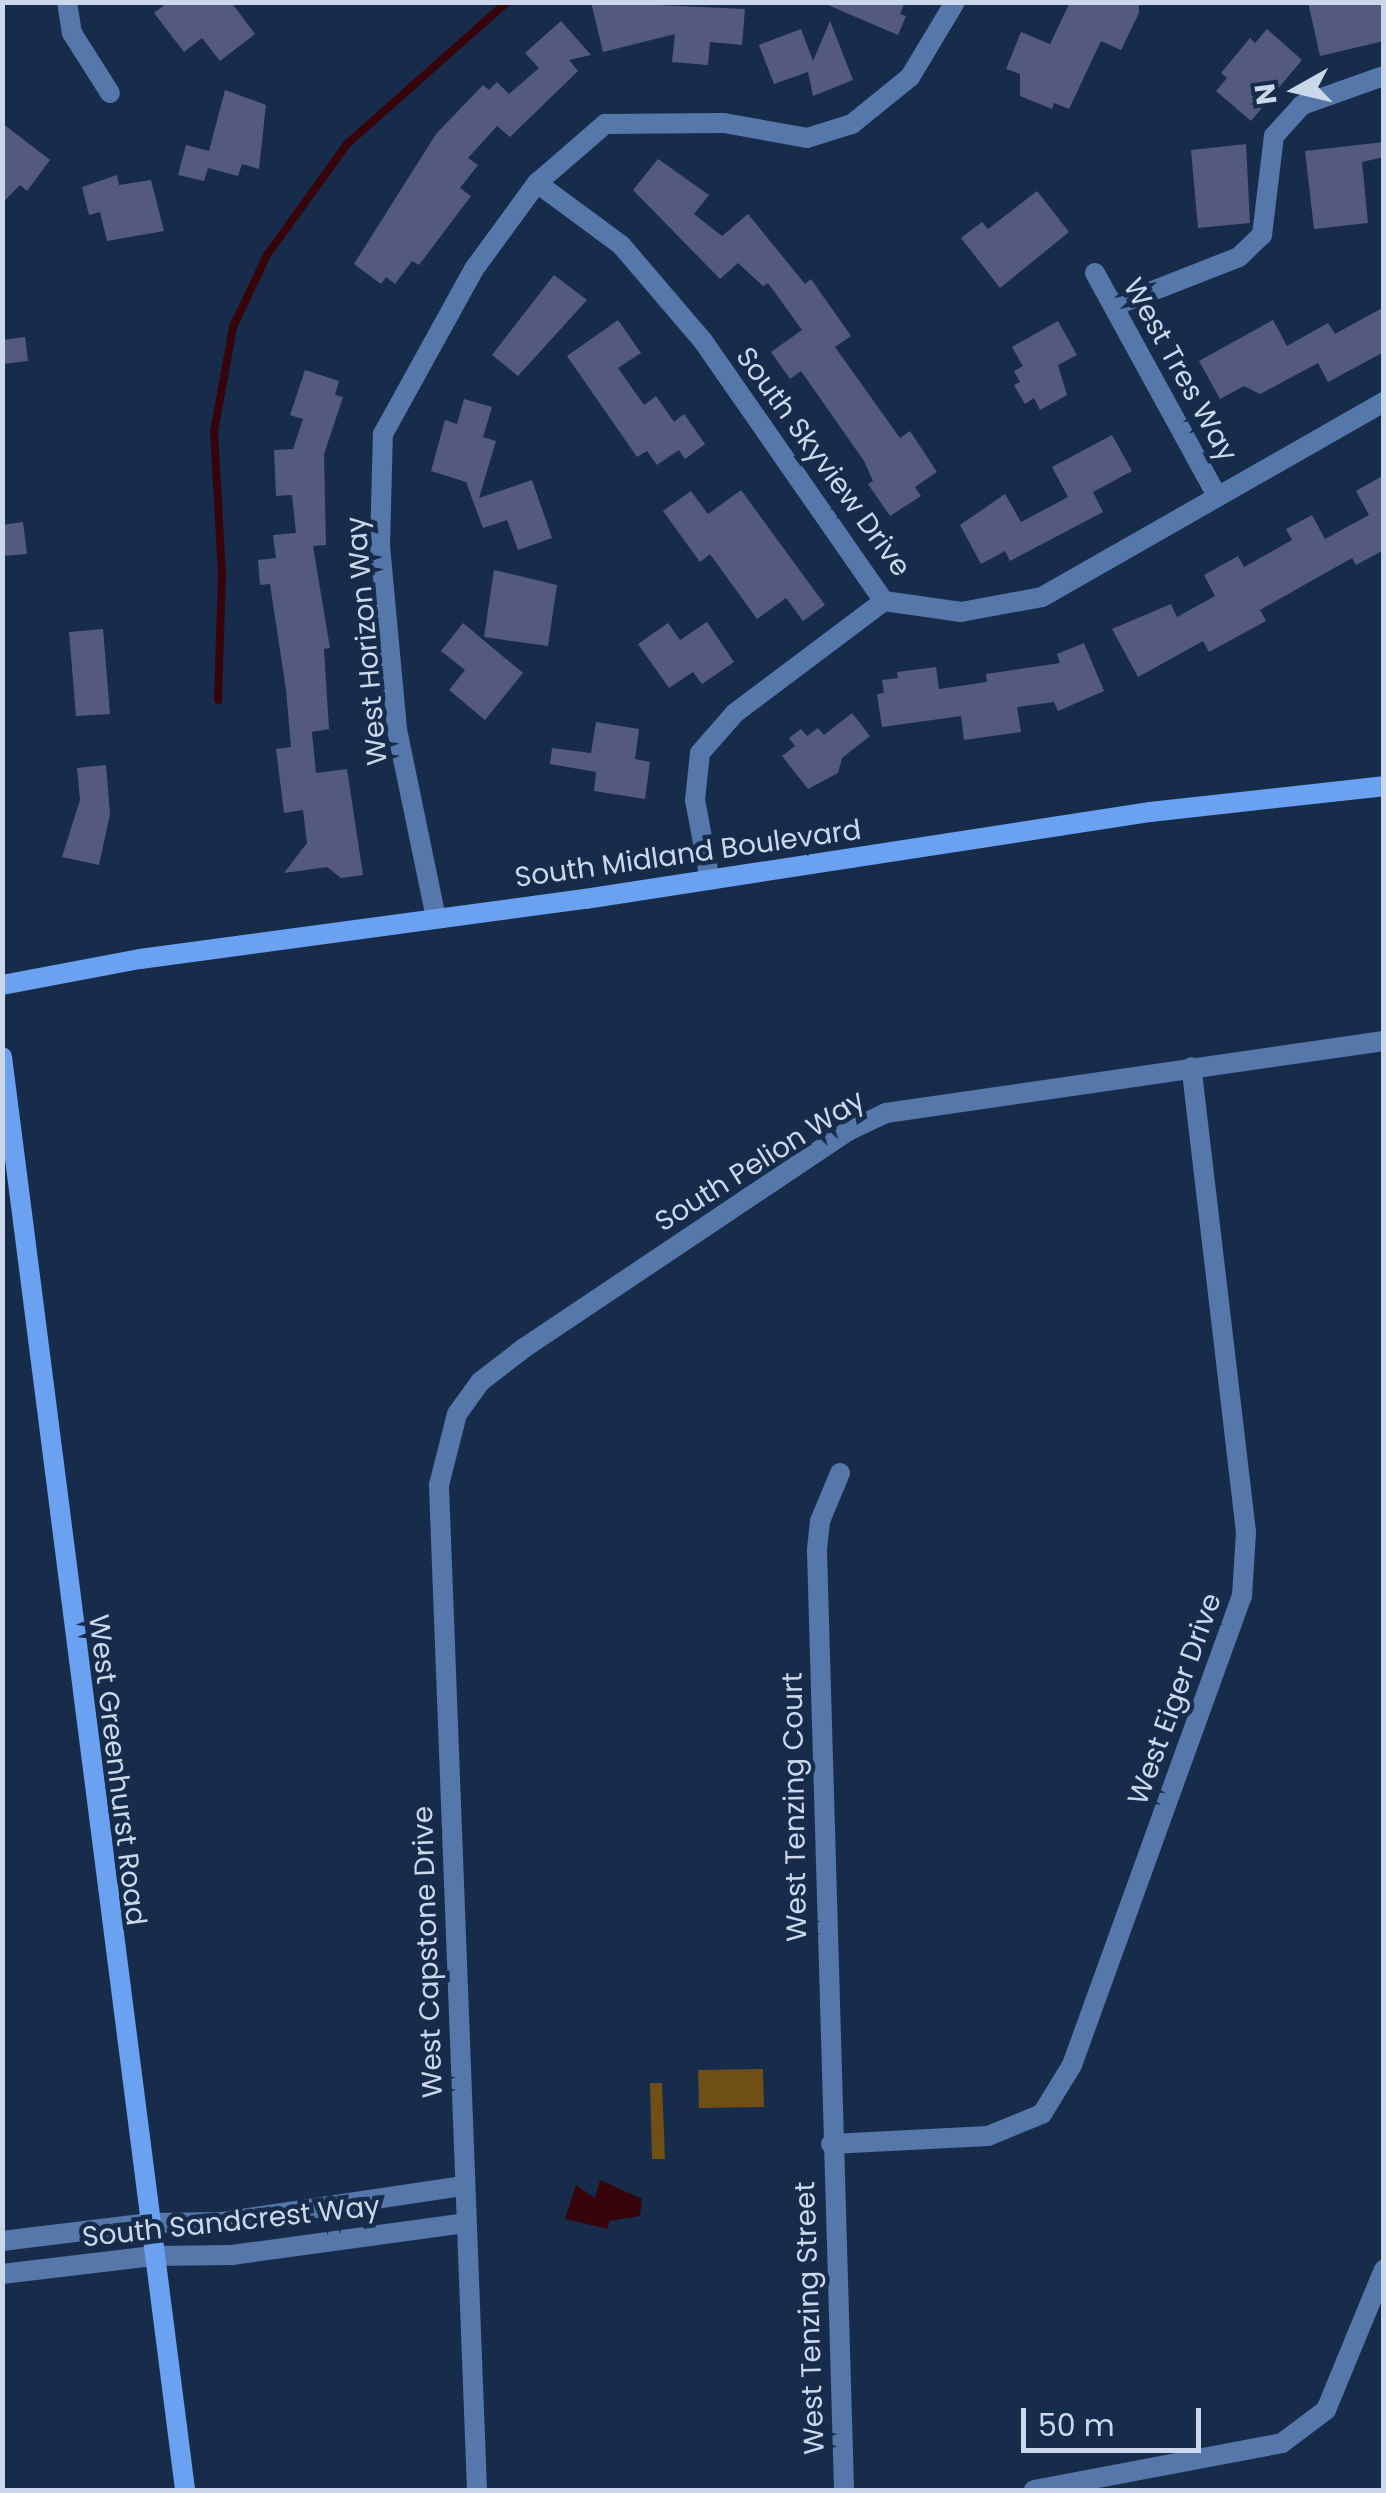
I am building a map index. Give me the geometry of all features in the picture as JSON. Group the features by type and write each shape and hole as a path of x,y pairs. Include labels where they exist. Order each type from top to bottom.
{"main road":[{"name":"South Midland Boulevard","path":"2,985 140,959 710,880 1150,812 1384,786"},
{"name":"West Greenhurst Road","path":"2,1056 9,1155 185,2490"}],"street":[{"path":"67,2 72,33 110,93"},
{"name":"West Horizon Way","path":"436,918 397,729 380,545 383,434 474,269 537,183 605,124 724,123 807,138 852,124 910,77 955,2"},
{"path":"1114,306 1239,258 1262,235 1274,136 1302,105 1384,76"},
{"name":"South Skyview Drive","path":"537,183 621,245 703,341 884,601 961,612 1042,597 1216,494 1384,402"},
{"name":"West Tres Way","path":"1095,273 1216,494"},
{"path":"710,880 695,800 700,753 735,713 884,601"},
{"name":"South Pelion Way","path":"457,1414 480,1382 524,1348 848,1130 930,1103 1384,1041"},
{"name":"West Eiger Drive","path":"831,2144 988,2136 1042,2114 1072,2065 1242,1596 1246,1532 1191,1067"},
{"name":"West Capstone Drive","path":"457,1414 439,1484 477,2490"},
{"name":"West Tenzing Court","path":"831,2144 816,1551 820,1521 840,1474"},
{"name":"West Tenzing Street","path":"831,2144 844,2490"},
{"name":"South Sandcrest Way","path":"2,2241 148,2222 222,2222 463,2186"},
{"name":"South Sandcrest Way","path":"2,2274 153,2256 232,2254 465,2223"},
{"path":"1034,2490 1245,2455 1282,2443 1326,2410 1384,2269"}],"shaded area":[{"path":"763,2069 764,2107 699,2108 698,2070"},
{"path":"650,2083 662,2083 665,2159 652,2159"},
{"path":"600,2180 642,2199 640,2216 609,2221 608,2229 565,2219 576,2185 595,2198"}],"building":[{"path":"168,2 231,2 255,34 220,61 202,38 184,52 154,13"},
{"path":"591,2 745,9 742,45 710,42 708,65 672,62 675,34 603,52"},
{"path":"821,2 905,2 900,14 906,16 898,35"},
{"path":"1070,2 1139,2 1139,13 1121,50 1101,41 1069,109 1054,103 1052,109 1020,96 1020,74 1006,69 1021,32 1050,44"},
{"path":"1308,2 1384,2 1384,41 1320,56"},
{"path":"561,21 591,55 569,60 578,71 510,137 497,126 468,158 478,165 460,188 471,196 419,265 412,261 395,284 386,277 381,284 354,264 436,134 483,85 489,90 497,82 509,94 539,68 525,53"},
{"path":"830,21 853,80 813,96 808,72 774,84 759,45 801,29 813,61"},
{"path":"1267,29 1302,60 1251,121 1216,91 1227,78 1221,73 1250,38 1255,43"},
{"path":"225,90 266,105 259,169 242,164 238,176 208,168 204,181 178,175 186,145 209,151"},
{"path":"2,123 50,160 27,191 20,185 2,203"},
{"path":"1384,142 1384,157 1362,162 1368,223 1314,229 1305,151"},
{"path":"1246,144 1250,223 1198,228 1191,150"},
{"path":"658,159 709,195 694,214 722,236 748,214 805,284 811,279 851,336 835,347 900,438 910,431 937,472 915,487 921,496 890,516 868,484 873,481 864,461 801,371 790,379 771,352 802,330 768,283 763,286 738,263 720,279 633,190"},
{"path":"117,175 119,185 151,180 164,231 107,241 100,212 89,215 82,187"},
{"path":"1037,191 1069,232 1000,288 961,238 982,222 988,229"},
{"path":"554,275 587,300 518,376 492,355"},
{"path":"1384,307 1384,352 1328,382 1318,363 1260,394 1244,386 1220,399 1199,361 1273,320 1287,346 1328,323 1335,334"},
{"path":"618,320 641,353 618,368 644,405 656,396 674,422 684,414 705,444 685,459 679,450 657,465 647,451 637,457 567,356"},
{"path":"1058,321 1077,355 1058,365 1067,395 1040,410 1034,398 1025,404 1014,385 1020,382 1014,371 1023,366 1012,347"},
{"path":"25,337 28,361 2,364 2,340"},
{"path":"305,370 339,381 335,395 343,397 324,454 326,545 313,546 330,648 324,649 329,729 312,732 316,773 347,769 363,875 341,878 327,867 284,873 307,843 303,810 284,813 276,749 291,747 286,690 270,584 260,585 258,560 276,558 273,535 296,533 292,495 276,496 274,450 293,449 303,419 290,415"},
{"path":"464,399 492,407 483,437 496,441 479,498 532,480 552,538 518,550 507,520 483,528 466,482 431,471 445,420 457,424"},
{"path":"1112,435 1132,471 1093,492 1103,512 1010,561 1005,551 981,564 960,525 1005,494 1021,522 1068,497 1052,467"},
{"path":"1384,475 1384,550 1356,565 1352,558 1260,610 1266,621 1209,652 1203,641 1138,677 1112,629 1171,604 1177,617 1215,596 1204,575 1238,556 1244,567 1292,540 1286,529 1312,515 1325,539 1369,515 1356,491"},
{"path":"741,490 825,605 803,621 786,598 757,619 710,554 700,562 663,511 691,491 708,514"},
{"path":"23,522 27,554 2,556 2,525"},
{"path":"494,570 557,585 548,646 484,637"},
{"path":"707,622 734,662 702,684 693,672 669,688 638,644 668,623 680,640"},
{"path":"463,623 523,673 485,720 449,690 465,670 441,651"},
{"path":"103,629 110,714 76,716 69,632"},
{"path":"1084,643 1104,691 1058,711 1054,702 1017,707 1021,732 964,740 961,716 882,727 877,694 884,693 882,680 898,678 897,672 936,667 939,689 987,682 986,674 1060,663 1057,654"},
{"path":"852,713 870,736 842,758 838,773 808,789 782,756 795,746 789,738 801,729 807,736 818,728 824,735"},
{"path":"596,722 639,729 635,759 650,762 645,799 594,791 596,772 550,764 552,748 591,753"},
{"path":"106,765 110,814 99,865 62,857 80,800 77,768"}],"waterway":[{"path":"218,700 222,574 214,432 233,327 267,255 347,144 507,2"}]}
